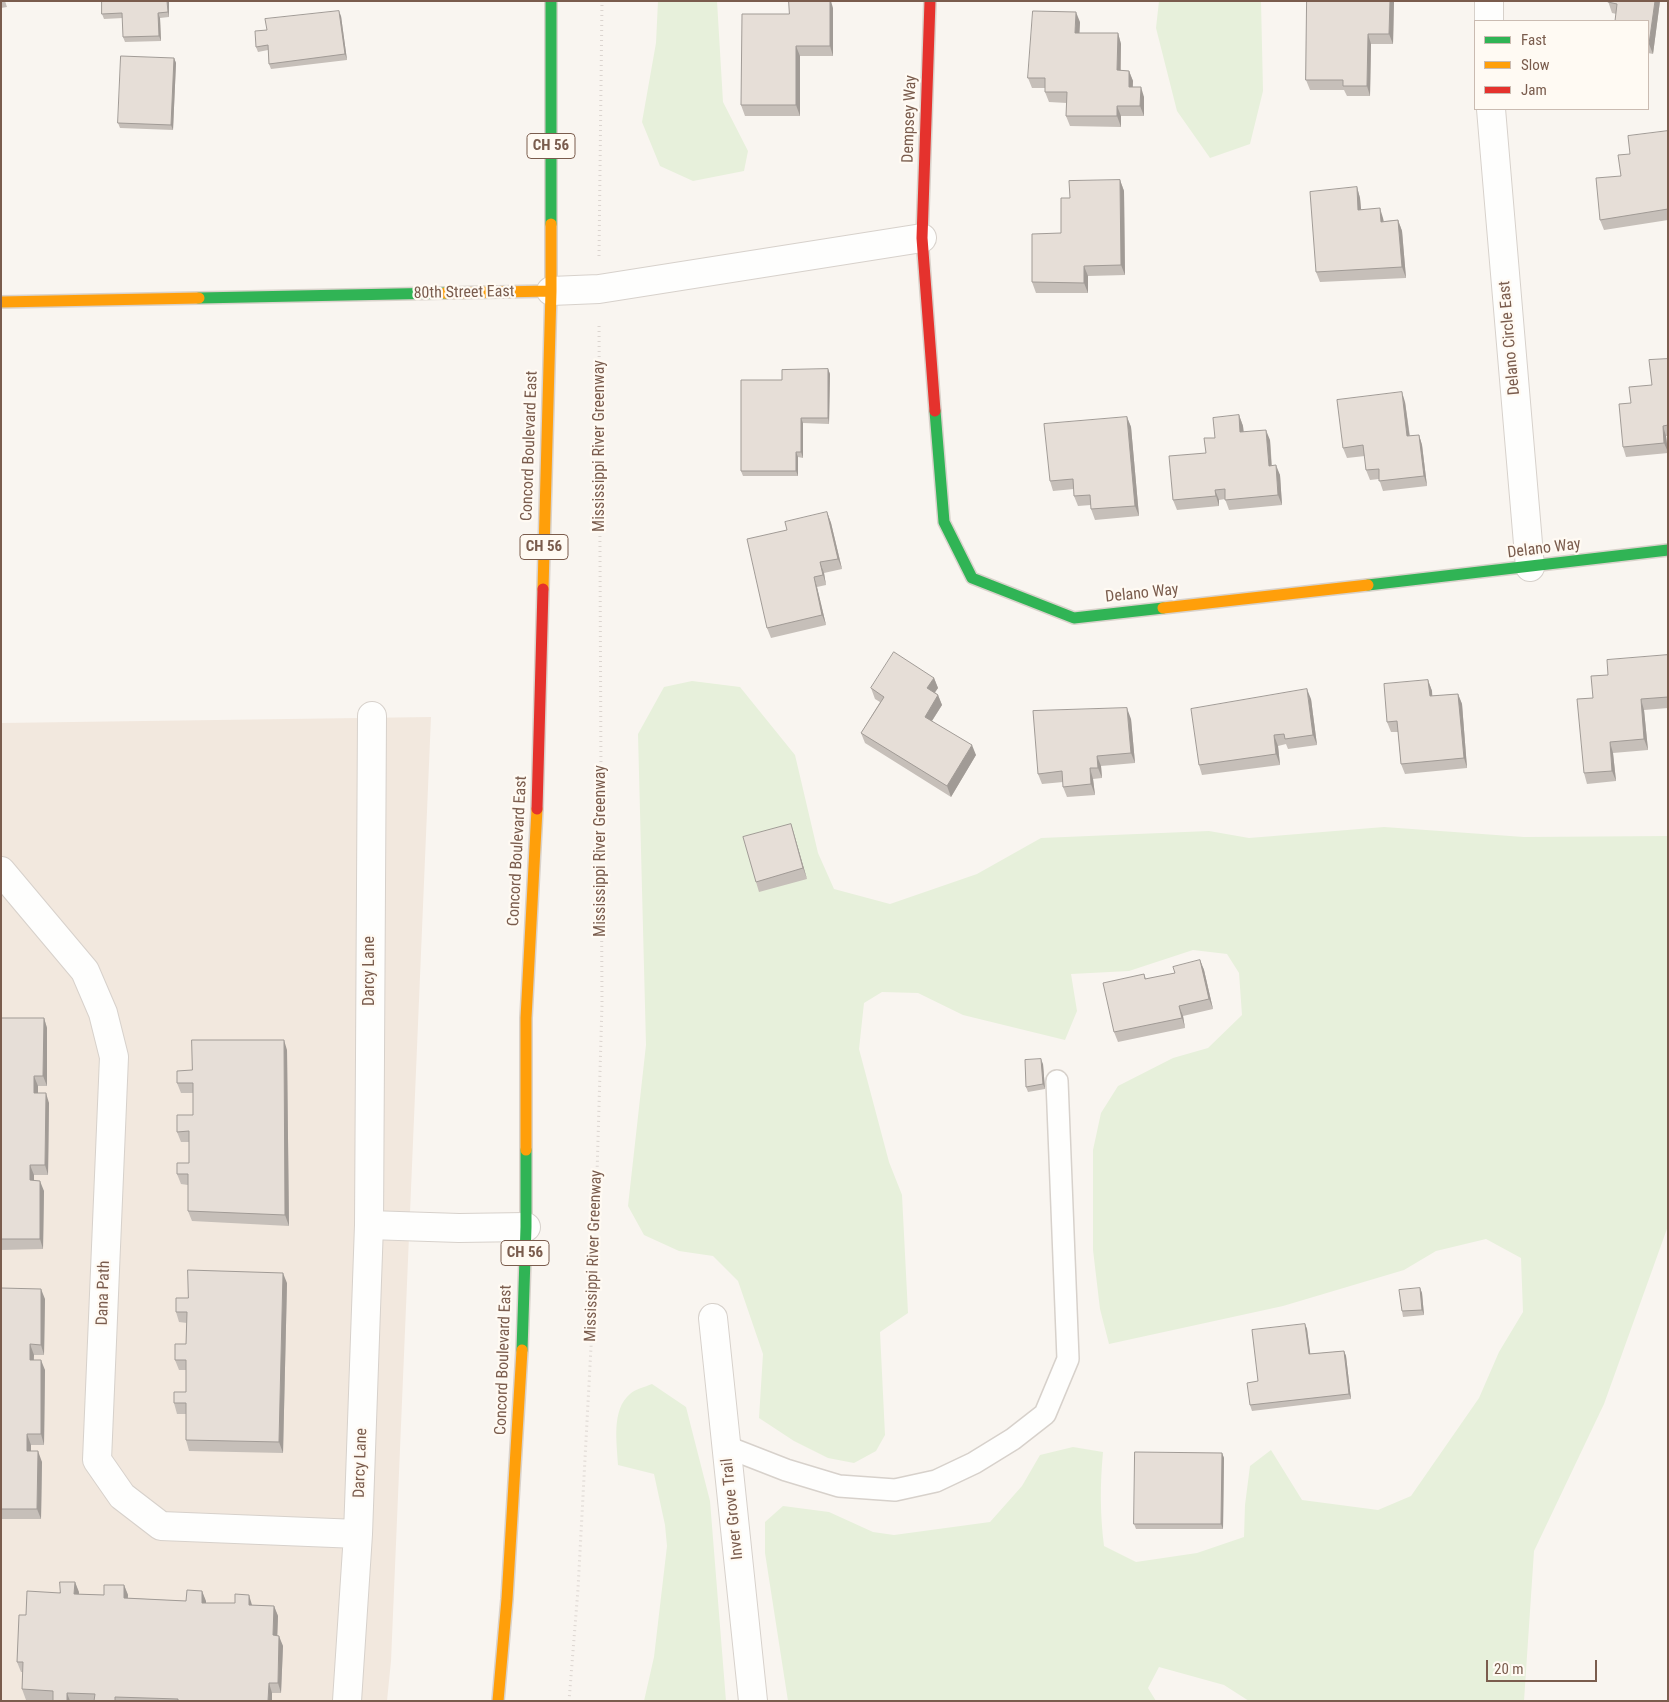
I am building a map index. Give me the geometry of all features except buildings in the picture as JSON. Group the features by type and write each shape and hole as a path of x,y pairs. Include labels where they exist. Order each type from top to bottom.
{"street":[{"name":"Concord Boulevard East","path":"498,1701 507,1599 521,1383 526,1228 526,1018 537,804 550,291 551,1"},
{"name":"Dempsey Way","path":"922,238 930,1"},
{"path":"1489,1 1489,20"},
{"name":"Delano Circle East","path":"1491,110 1530,567"},
{"name":"80th Street East","path":"1,302 599,289 922,238"},
{"name":"Delano Way","path":"922,238 944,522 972,578 1074,618 1668,550"},
{"name":"Darcy Lane","path":"348,1701 358,1534 369,1225 372,716"},
{"name":"Dana Path","path":"1,871 85,971 103,1013 114,1058 97,1460 122,1496 161,1526 358,1534"},
{"path":"369,1225 526,1228"},
{"name":"Inver Grove Trail","path":"713,1318 753,1701"}],"lane":[{"path":"727,1447 786,1470 839,1486 895,1490 936,1481 974,1463 1013,1439 1045,1414 1068,1359 1057,1081"}],"path":[{"name":"Mississippi River Greenway","path":"569,1701 578,1589 593,1310 602,1004 599,289 602,1"}],"shaded area":[{"path":"431,717 391,1661 387,1701 1,1701 1,723"}],"green space":[{"path":"658,1 717,1 723,102 748,151 744,171 693,181 660,166 642,122 656,43"},
{"path":"1159,1 1261,1 1263,91 1250,144 1210,158 1177,111 1156,28"},
{"path":"692,681 740,687 795,755 818,853 834,889 890,904 977,874 1041,838 1209,831 1249,838 1384,827 1524,837 1668,836 1668,1226 1604,1404 1534,1551 1524,1701 1249,1701 1224,1685 1159,1667 1148,1688 1156,1701 788,1701 765,1553 765,1522 783,1506 829,1512 873,1532 894,1535 990,1522 1022,1486 1040,1455 1073,1447 1103,1452 1101,1499 1104,1546 1136,1562 1197,1553 1244,1537 1245,1505 1250,1466 1271,1450 1302,1500 1378,1510 1411,1496 1479,1398 1499,1352 1523,1312 1521,1258 1486,1239 1436,1251 1404,1270 1283,1306 1109,1344 1100,1309 1093,1250 1093,1150 1101,1113 1118,1086 1173,1058 1208,1048 1242,1015 1239,973 1227,954 1193,950 1129,971 1071,974 1077,1011 1065,1040 963,1015 918,993 882,992 864,1003 859,1049 889,1162 902,1195 908,1313 880,1332 885,1435 876,1451 854,1463 828,1458 794,1441 759,1418 763,1354 738,1281 713,1256 679,1251 644,1235 628,1206 646,1045 638,734 664,687"},
{"path":"652,1384 686,1407 710,1501 726,1701 644,1701 654,1657 667,1546 665,1525 654,1474 618,1465 616,1427 624,1401 630,1394"}],"traffic: fast":[{"path":"551,1 551,224"},
{"path":"199,298 445,293"},
{"path":"935,411 944,522 972,578 1074,618 1163,608"},
{"path":"1368,585 1668,550"},
{"path":"522,1350 526,1227 526,1150"}],"traffic: slow":[{"path":"543,589 551,224"},
{"path":"445,293 551,291"},
{"path":"1,302 199,298"},
{"path":"1163,608 1368,585"},
{"path":"526,1150 526,1018 537,809"},
{"path":"498,1701 507,1599 522,1350"}],"traffic: jam":[{"path":"930,1 922,238 935,411"},
{"path":"537,809 543,589"}]}
